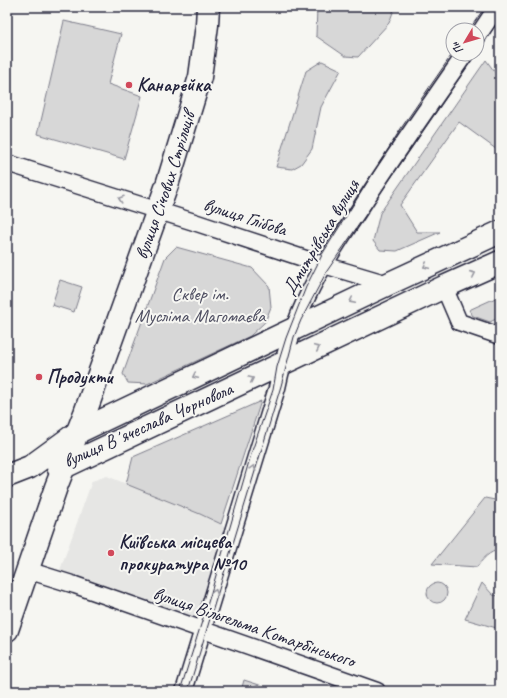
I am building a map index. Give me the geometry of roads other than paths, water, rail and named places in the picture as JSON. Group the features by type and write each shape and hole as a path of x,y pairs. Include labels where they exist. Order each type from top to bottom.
{"main road":[{"name":"вулиця Січових Стрільців","path":"7,630 19,576 78,432 158,211 200,77 208,7"},
{"name":"вулиця Вʼячеслава Чорновола","path":"30,467 78,432 500,232"},
{"name":"вулиця Вʼячеслава Чорновола","path":"30,467 64,467 444,287 500,262"},
{"path":"7,476 30,467"}],"street":[{"path":"485,26 498,7"},
{"name":"Дмитрівська вулиця","path":"184,691 277,388 293,329 309,293 324,265 374,186 459,62"},
{"name":"вулиця Глібова","path":"7,163 324,265 388,284"},
{"path":"444,287 458,322 500,336"},
{"name":"вулиця Вільгельма Котарбінського","path":"19,576 203,630 377,691"}],"tram line":[{"path":"475,22 485,7"},
{"path":"485,41 500,19"},
{"path":"180,691 210,596 252,451 273,390 277,367 286,338 306,287 323,253 402,127 447,62"},
{"path":"188,691 281,386 294,337 301,320 327,271 471,62"}],"place":[{"name":"Канарейка","path":"129,85"},
{"name":"Продукти","path":"39,377"},
{"name":"Київська місцева прокуратура №10","path":"111,553"}],"park label":[{"name":"Сквер ім. Мусліма Магомаєва","path":"200,305"}]}
